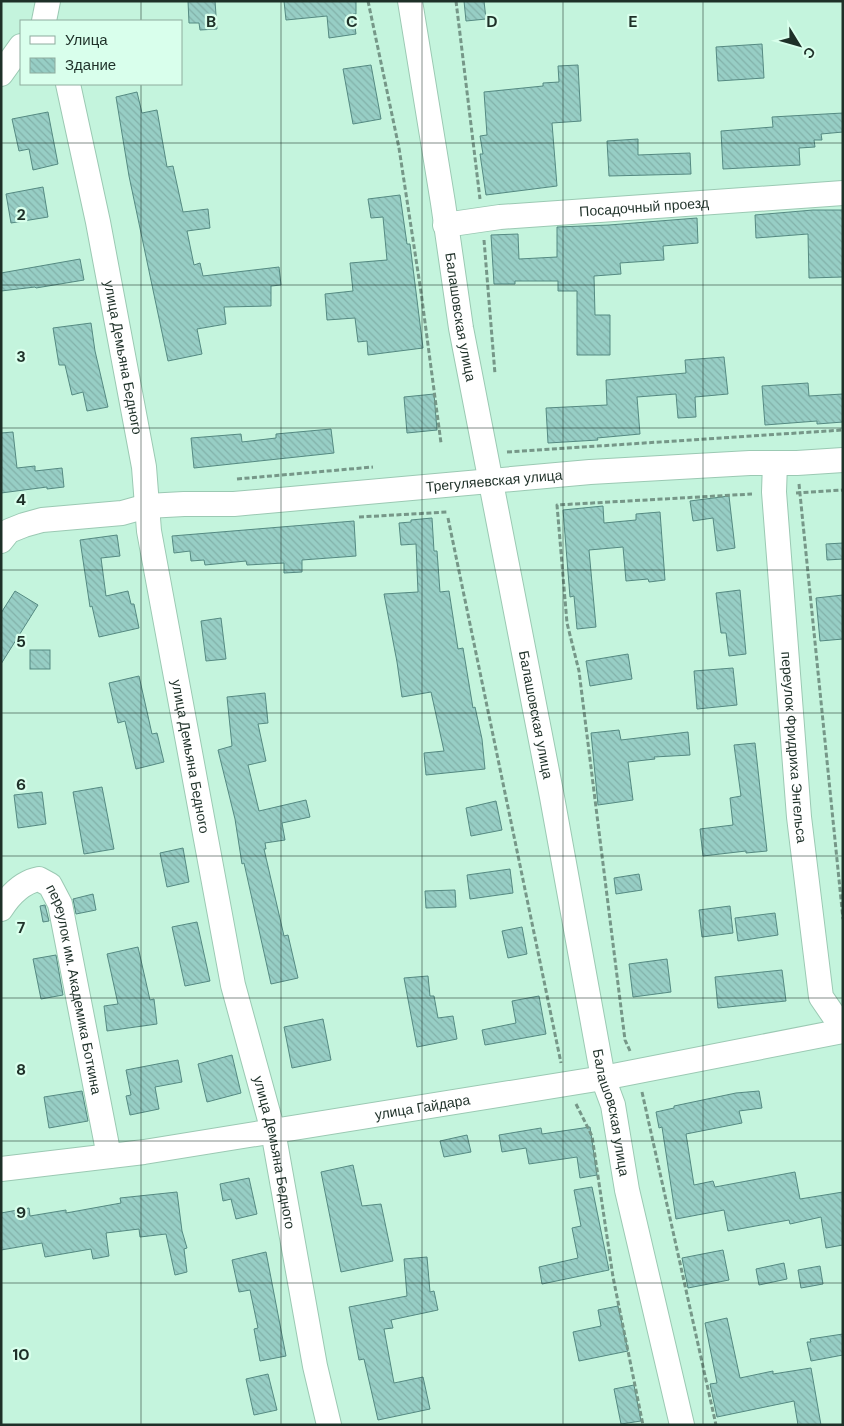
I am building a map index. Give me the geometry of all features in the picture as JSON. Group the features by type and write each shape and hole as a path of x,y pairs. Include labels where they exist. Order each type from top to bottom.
{"street":[{"path":"44,20 48,1"},
{"name":"Балашовская улица","path":"410,1 460,328 552,797 603,1078 613,1105 627,1190 682,1425"},
{"path":"1,74 20,47"},
{"name":"улица Демьяна Бедного","path":"68,85 98,222 144,467 149,531 233,985 273,1131 315,1366 329,1425"},
{"name":"Посадочный проезд","path":"445,224 483,219 843,193"},
{"name":"Трегуляевская улица","path":"1,540 10,531 42,520 122,513 147,506 234,504 590,472 843,460"},
{"name":"переулок Фридриха Энгельса","path":"786,463 774,492 799,817 821,997 834,1016 843,1021"},
{"name":"переулок им. Академика Боткина","path":"1,909 18,889 29,881 39,879 50,885 60,904 109,1156"},
{"name":"улица Гайдара","path":"1,1169 109,1156 603,1078 843,1031"}],"path":[{"path":"368,1 399,148 421,292 441,444"},
{"path":"456,1 483,219 486,278 495,375"},
{"path":"502,452 843,430"},
{"path":"795,433 786,463 799,493 843,918"},
{"path":"716,1425 638,1071 625,1040 579,671 567,623 557,505 774,492 799,493 843,490"},
{"path":"448,518 566,1083 592,1136 613,1278 644,1425"}],"building":[{"path":"188,1 215,1 217,29 200,30 199,23 189,23"},
{"path":"284,1 356,1 356,14 353,14 356,34 329,38 327,16 286,20"},
{"path":"464,1 484,1 486,19 466,21"},
{"path":"762,44 764,78 718,81 716,47"},
{"path":"371,65 381,119 353,124 343,69"},
{"path":"578,65 581,121 552,123 557,186 486,195 480,154 483,154 480,136 487,135 484,92 543,86 543,83 559,82 558,66"},
{"path":"137,92 142,113 157,110 167,167 173,166 183,212 208,209 210,228 187,231 194,265 200,263 203,276 279,267 281,285 271,286 271,306 224,307 226,324 197,329 202,354 168,361 129,176 116,97"},
{"path":"48,112 58,164 33,170 29,149 19,151 12,119"},
{"path":"843,113 843,132 821,134 822,140 814,140 815,147 799,148 800,165 723,169 721,131 773,127 772,117"},
{"path":"638,139 638,155 690,153 691,174 609,176 607,141"},
{"path":"43,187 48,217 11,223 6,194"},
{"path":"400,195 407,244 410,244 423,348 368,355 367,341 358,342 355,318 327,320 325,294 353,291 350,263 387,260 383,217 371,218 368,199"},
{"path":"813,210 843,210 843,277 809,278 808,234 756,238 755,215"},
{"path":"697,218 698,243 663,246 664,260 620,263 621,274 594,276 595,315 610,315 610,355 577,355 577,291 558,291 558,281 515,281 515,284 494,284 491,235 518,234 519,259 557,257 557,227"},
{"path":"80,259 84,280 36,288 1,291 1,273"},
{"path":"91,323 95,351 108,407 87,411 83,392 72,395 65,365 59,365 53,328"},
{"path":"724,357 728,394 695,397 696,417 678,418 676,394 637,397 640,434 597,438 598,440 548,443 546,408 607,405 606,380 686,373 685,360"},
{"path":"808,383 809,396 843,394 843,422 817,424 817,421 765,425 762,386"},
{"path":"434,394 437,430 407,433 404,397"},
{"path":"331,429 334,453 194,468 191,438 241,434 242,442 276,438 276,434"},
{"path":"13,432 17,468 35,466 35,471 62,468 64,487 47,489 47,487 1,493 1,433"},
{"path":"729,496 735,548 717,551 713,518 693,521 690,501"},
{"path":"603,506 604,523 636,520 636,514 660,512 665,580 649,582 648,579 626,581 623,547 589,550 596,627 577,629 574,596 570,597 563,510"},
{"path":"432,518 434,551 437,551 440,592 449,591 458,649 463,648 473,708 475,707 482,739 485,769 426,775 424,753 444,751 431,692 402,697 384,594 418,592 416,544 401,545 399,523"},
{"path":"354,521 356,556 302,560 302,572 284,573 284,563 247,565 246,561 205,565 204,560 191,561 190,551 174,553 172,536"},
{"path":"117,535 120,556 101,558 106,596 128,591 131,604 134,604 139,628 99,637 92,606 90,607 80,540"},
{"path":"843,543 843,559 827,560 826,544"},
{"path":"740,590 746,654 729,656 726,633 721,633 716,593"},
{"path":"15,591 38,605 1,664 1,613"},
{"path":"843,595 843,639 820,641 816,598"},
{"path":"221,618 226,659 206,661 201,621"},
{"path":"30,650 50,650 50,669 30,669"},
{"path":"628,654 632,679 590,686 586,661"},
{"path":"733,668 737,705 697,709 694,671"},
{"path":"139,676 152,734 157,733 164,762 136,769 125,721 118,723 109,683"},
{"path":"265,693 268,723 258,724 266,761 248,765 259,811 306,800 310,817 282,823 285,840 265,843 266,849 264,849 284,936 288,935 298,978 271,984 244,863 242,864 235,819 218,750 232,746 227,697"},
{"path":"619,730 621,740 688,732 690,755 654,757 655,759 628,762 633,800 598,805 591,733"},
{"path":"755,743 767,851 746,853 746,851 703,856 700,829 733,825 730,798 741,796 734,745"},
{"path":"102,787 114,849 84,854 73,792"},
{"path":"42,792 46,824 18,828 14,795"},
{"path":"496,801 502,830 471,836 466,808"},
{"path":"183,848 189,882 167,887 160,853"},
{"path":"510,869 513,893 470,899 467,875"},
{"path":"639,874 642,890 616,894 614,878"},
{"path":"455,890 456,907 426,908 425,891"},
{"path":"93,894 96,910 76,914 73,899"},
{"path":"45,905 49,921 43,922 40,906"},
{"path":"730,906 733,933 702,937 699,910"},
{"path":"775,913 778,935 738,941 735,918"},
{"path":"197,922 210,981 185,986 172,927"},
{"path":"522,927 527,954 508,958 502,931"},
{"path":"138,947 150,1000 154,999 157,1024 107,1031 104,1006 118,1004 107,954"},
{"path":"56,955 63,995 41,999 33,959"},
{"path":"667,959 671,992 633,997 629,964"},
{"path":"782,970 786,1001 718,1008 715,977"},
{"path":"428,976 430,996 434,996 438,1018 453,1016 457,1039 417,1047 404,978"},
{"path":"539,996 546,1034 485,1045 482,1030 516,1023 512,1001"},
{"path":"323,1019 331,1060 292,1068 284,1027"},
{"path":"232,1055 241,1093 207,1102 198,1064"},
{"path":"178,1060 182,1082 155,1087 159,1109 130,1115 126,1096 131,1095 126,1070"},
{"path":"82,1091 88,1121 49,1128 44,1097"},
{"path":"759,1091 762,1108 739,1111 742,1123 686,1134 694,1185 713,1181 715,1187 795,1172 800,1199 843,1192 843,1245 826,1248 821,1217 790,1224 789,1220 728,1231 724,1210 676,1219 662,1127 659,1128 656,1112 674,1108 674,1106 736,1093"},
{"path":"590,1127 597,1175 580,1178 577,1157 529,1164 526,1148 502,1152 499,1135 541,1128 542,1134"},
{"path":"467,1135 471,1152 444,1157 440,1141"},
{"path":"353,1165 362,1206 381,1204 393,1261 341,1272 321,1172"},
{"path":"249,1178 257,1214 236,1219 231,1199 223,1201 220,1184"},
{"path":"592,1187 609,1270 542,1284 539,1267 578,1258 572,1228 581,1226 574,1190"},
{"path":"177,1192 182,1231 187,1248 184,1249 187,1272 175,1275 166,1234 140,1237 139,1229 106,1233 109,1256 93,1259 91,1249 45,1257 42,1243 1,1250 1,1213 29,1208 30,1216 66,1210 66,1213 121,1203 120,1198"},
{"path":"723,1250 729,1280 688,1288 682,1258"},
{"path":"266,1252 286,1356 260,1361 254,1329 258,1328 250,1290 239,1292 232,1260"},
{"path":"427,1257 430,1292 434,1291 438,1310 391,1320 393,1328 384,1329 394,1383 423,1377 430,1409 378,1420 364,1359 359,1360 349,1307 407,1296 404,1259"},
{"path":"784,1263 787,1279 759,1285 756,1269"},
{"path":"820,1266 823,1284 801,1288 798,1270"},
{"path":"618,1306 628,1351 579,1361 573,1332 601,1326 598,1310"},
{"path":"727,1318 740,1378 773,1371 773,1374 811,1368 821,1425 798,1425 794,1401 717,1417 710,1384 717,1383 705,1323"},
{"path":"843,1334 843,1355 811,1361 807,1342 811,1342 810,1339"},
{"path":"268,1374 277,1410 254,1415 246,1379"},
{"path":"634,1385 641,1421 621,1424 614,1389"}]}
